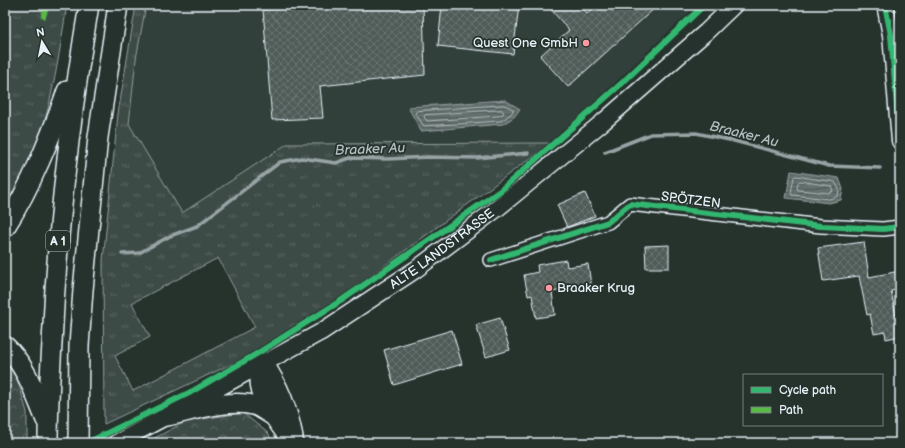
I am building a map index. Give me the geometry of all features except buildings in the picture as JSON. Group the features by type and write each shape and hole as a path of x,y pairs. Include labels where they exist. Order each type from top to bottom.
{"highway":[{"name":"A 1","path":"48,434 54,288 64,178 80,58 89,5"},
{"name":"A 1","path":"78,443 83,290 97,145 118,5"},
{"path":"5,227 20,204 41,159 80,58"},
{"path":"5,346 20,365 32,389 48,434"},
{"path":"263,363 260,374 262,391 272,415 293,443"},
{"path":"263,363 273,377 282,395 290,420 293,443"},
{"path":"167,416 210,406 239,404 254,405 272,415"}],"main road":[{"name":"ALTE LANDSTRASSE","path":"116,443 286,352 327,328 415,270 499,207 603,122 706,32 734,5"},
{"path":"884,5 891,35 900,142"}],"street":[{"name":"SPÖTZEN","path":"491,260 608,222 630,204 821,226 883,229 900,227"}],"shaded area":[{"path":"146,5 697,5 551,143 287,144 182,214 129,124 136,59"}],"green space":[{"path":"5,5 67,5 46,118 30,164 5,212"},
{"path":"136,5 146,5 136,59 129,124 182,213 287,144 551,143 307,323 272,345 104,424 103,260 118,114","holes":["218,258 255,327 133,391 115,356 150,337 132,303"]},
{"path":"5,363 16,375 27,412 27,443 5,443"},
{"path":"243,413 269,434 272,443 145,443 187,421"}],"water":[{"path":"505,100 520,109 514,117 503,124 421,131 408,107"},
{"path":"791,171 839,178 843,189 841,200 829,203 786,198"}],"waterway":[{"name":"Braaker Au","path":"605,152 651,134 696,133 734,141 829,166 880,168"},
{"name":"Braaker Au","path":"122,254 139,253 170,236 197,226 280,162 302,158 336,163 350,158 477,158 528,153"}],"marked path":[{"path":"43,18 47,5"},
{"path":"897,5 900,16"}],"cycle path":[{"path":"87,443 191,392 258,353 342,300 500,191 622,83 704,5"},
{"path":"885,5 891,35 900,141"},
{"path":"491,260 608,222 630,204 821,226 883,229 900,227"}],"place":[{"name":"Quest One GmbH","path":"586,43"},
{"name":"Braaker Krug","path":"549,288"}]}
